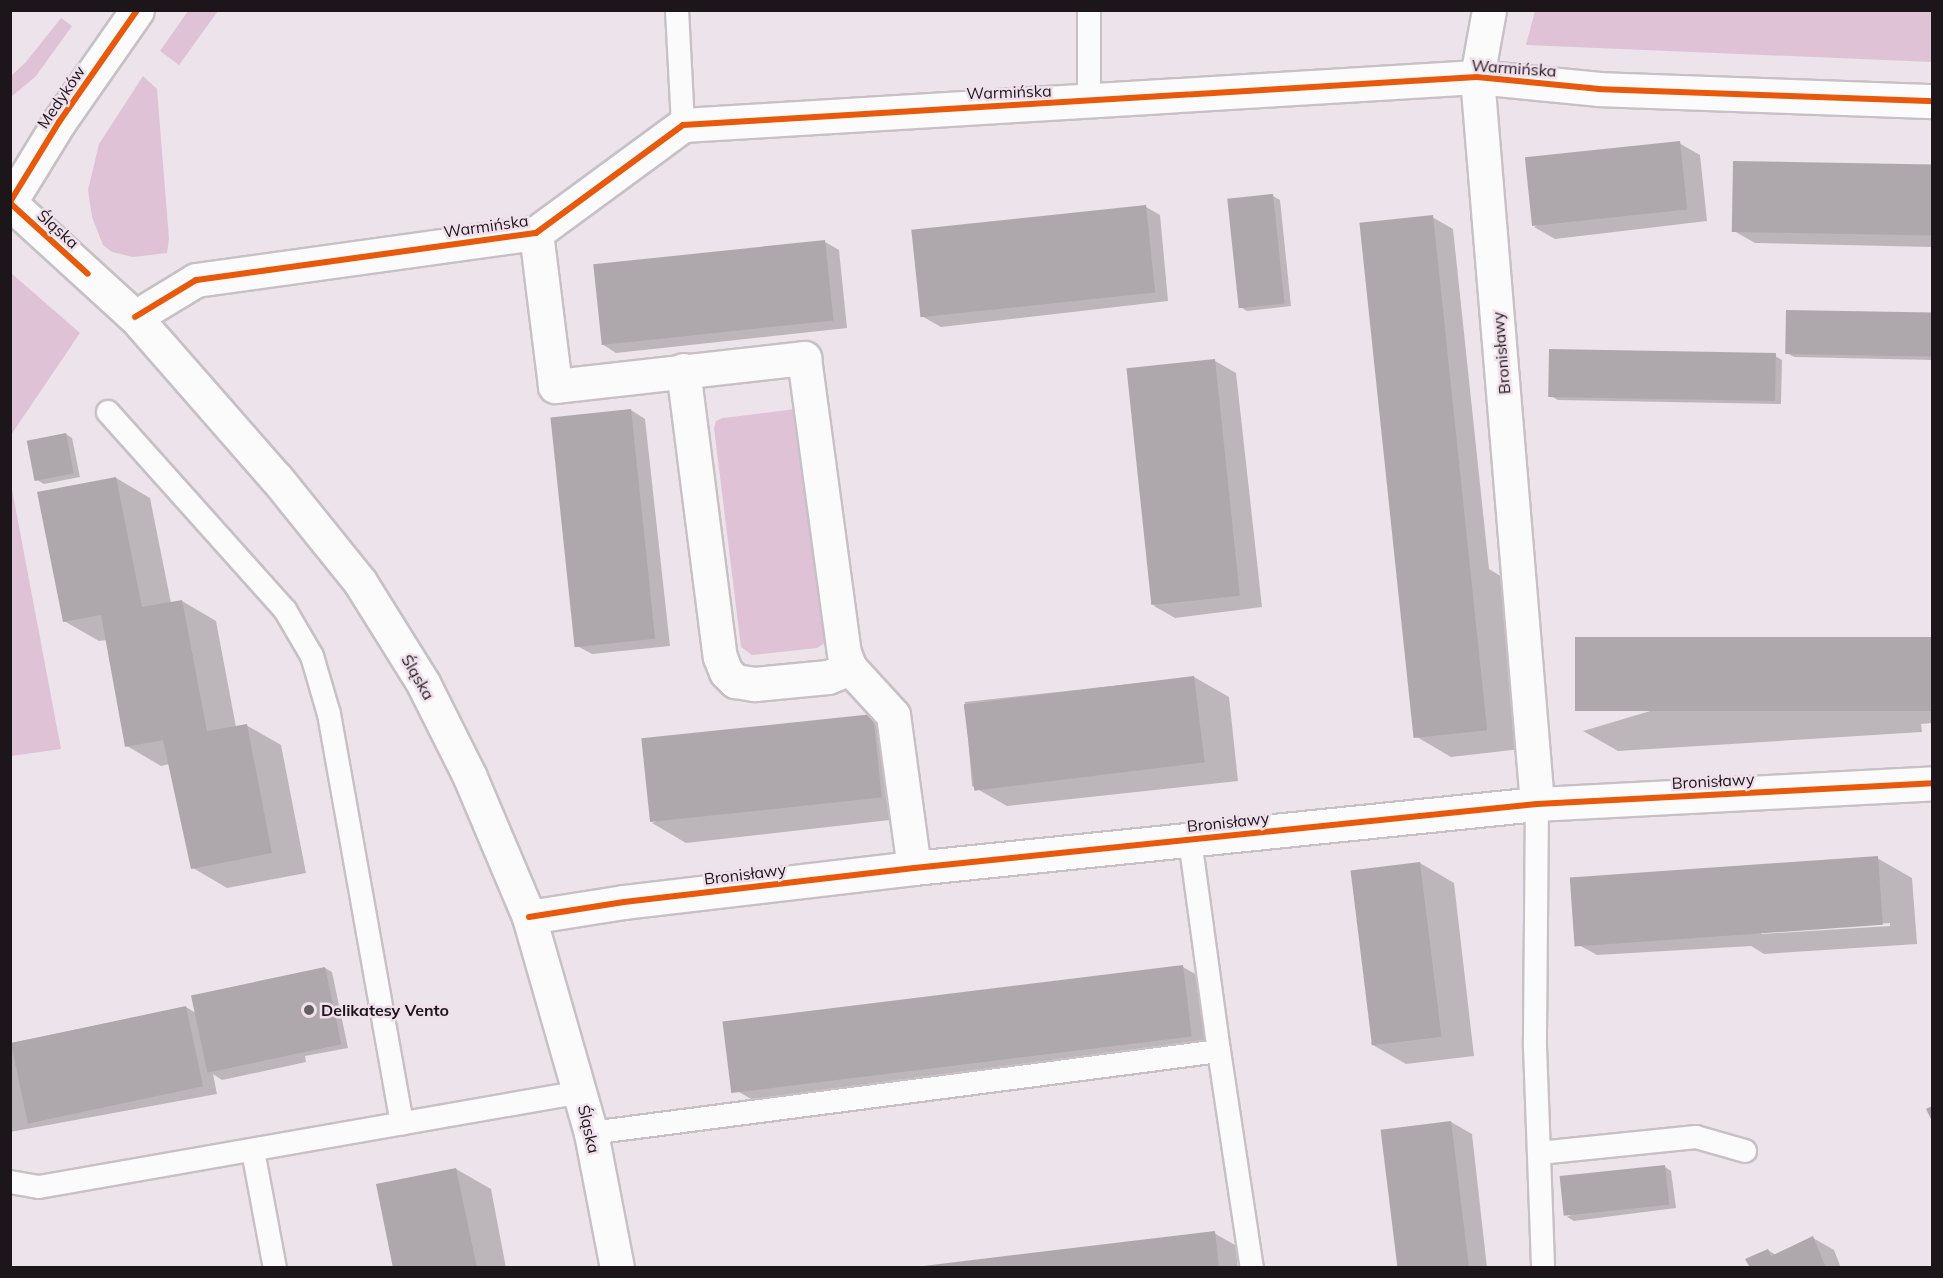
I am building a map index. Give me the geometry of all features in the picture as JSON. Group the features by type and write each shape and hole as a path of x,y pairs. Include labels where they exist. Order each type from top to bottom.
{"street":[{"name":"Medyków","path":"10,203 59,122 137,10"},
{"name":"Bronisławy","path":"1489,10 1477,77 1537,804"},
{"name":"Warmińska","path":"135,317 196,280 536,233 682,125 1477,77 1599,88 1932,101"},
{"name":"Śląska","path":"10,203 135,317 277,479 360,582 423,683 470,777 529,917 581,1092 617,1268"},
{"path":"536,233 555,386 684,369 804,358 850,668 893,715 914,868"},
{"path":"684,369 720,657 726,672 735,681 755,684 828,677 850,668"},
{"name":"Bronisławy","path":"529,917 624,902 914,868 1537,804 1932,783"}],"lane":[{"path":"677,10 682,125"},
{"path":"1089,10 1089,102"},
{"path":"108,412 285,610 312,657 329,714 402,1124"},
{"name":"Bronisławy","path":"1537,804 1539,1154 1543,1268"},
{"name":"Bronisławy","path":"1190,840 1252,1268"},
{"path":"591,1133 1219,1051"},
{"path":"10,1182 39,1187 581,1092"},
{"path":"1539,1154 1696,1137 1745,1151"},
{"path":"253,1151 275,1268"}],"shaded area":[{"path":"188,11 218,11 179,65 160,51"},
{"path":"1535,11 1932,11 1932,62 1526,45"},
{"path":"61,18 72,26 36,76 11,97 11,76 26,62"},
{"path":"143,76 157,89 169,239 167,253 133,257 112,252 103,245 92,217 88,190 99,144"},
{"path":"11,273 80,333 11,435"},
{"path":"795,409 829,629 825,643 817,648 752,655 741,647 714,428 716,421 723,418"},
{"path":"11,484 61,749 10,756"}],"building":[{"path":"1680,141 1687,210 1532,226 1525,157"},
{"path":"1733,161 1932,164 1931,235 1732,232"},
{"path":"1273,194 1284,303 1239,308 1227,199"},
{"path":"1146,205 1155,293 920,317 911,230"},
{"path":"1433,215 1487,730 1414,738 1359,223"},
{"path":"825,240 833,321 602,345 593,264"},
{"path":"1786,310 1932,313 1931,357 1785,354"},
{"path":"1549,349 1776,353 1775,401 1548,397"},
{"path":"1215,359 1240,596 1151,605 1126,368"},
{"path":"631,409 655,639 575,647 550,417"},
{"path":"66,433 74,473 35,481 27,441"},
{"path":"116,477 142,607 182,600 207,731 247,724 272,853 191,869 163,740 125,747 101,615 63,622 37,492"},
{"path":"1575,637 1932,637 1932,711 1575,711"},
{"path":"1194,676 1205,762 974,791 964,704"},
{"path":"873,714 882,798 650,822 641,738"},
{"path":"1878,856 1883,925 1575,946 1570,878"},
{"path":"1420,862 1441,1037 1372,1045 1351,871"},
{"path":"1183,965 1192,1036 731,1093 722,1022"},
{"path":"325,967 341,1044 207,1073 191,995"},
{"path":"186,1006 203,1086 28,1123 11,1043"},
{"path":"1932,1106 1932,1121 1926,1109"},
{"path":"1451,1121 1469,1268 1398,1268 1381,1130"},
{"path":"1665,1165 1669,1205 1564,1216 1560,1176"},
{"path":"456,1168 477,1268 393,1268 376,1184"},
{"path":"1215,1231 1219,1268 923,1268 923,1266"},
{"path":"1813,1236 1826,1268 1745,1268 1749,1266 1745,1259 1768,1249 1771,1256"}],"cycle path":[{"path":"10,202 59,122 137,10"},
{"path":"135,317 196,280 536,233 683,125 1477,77 1599,89 1932,101"},
{"path":"10,203 88,274"},
{"path":"529,917 624,902 914,868 1537,804 1932,783"}],"place":[{"name":"Delikatesy Vento","path":"309,1010"}]}
